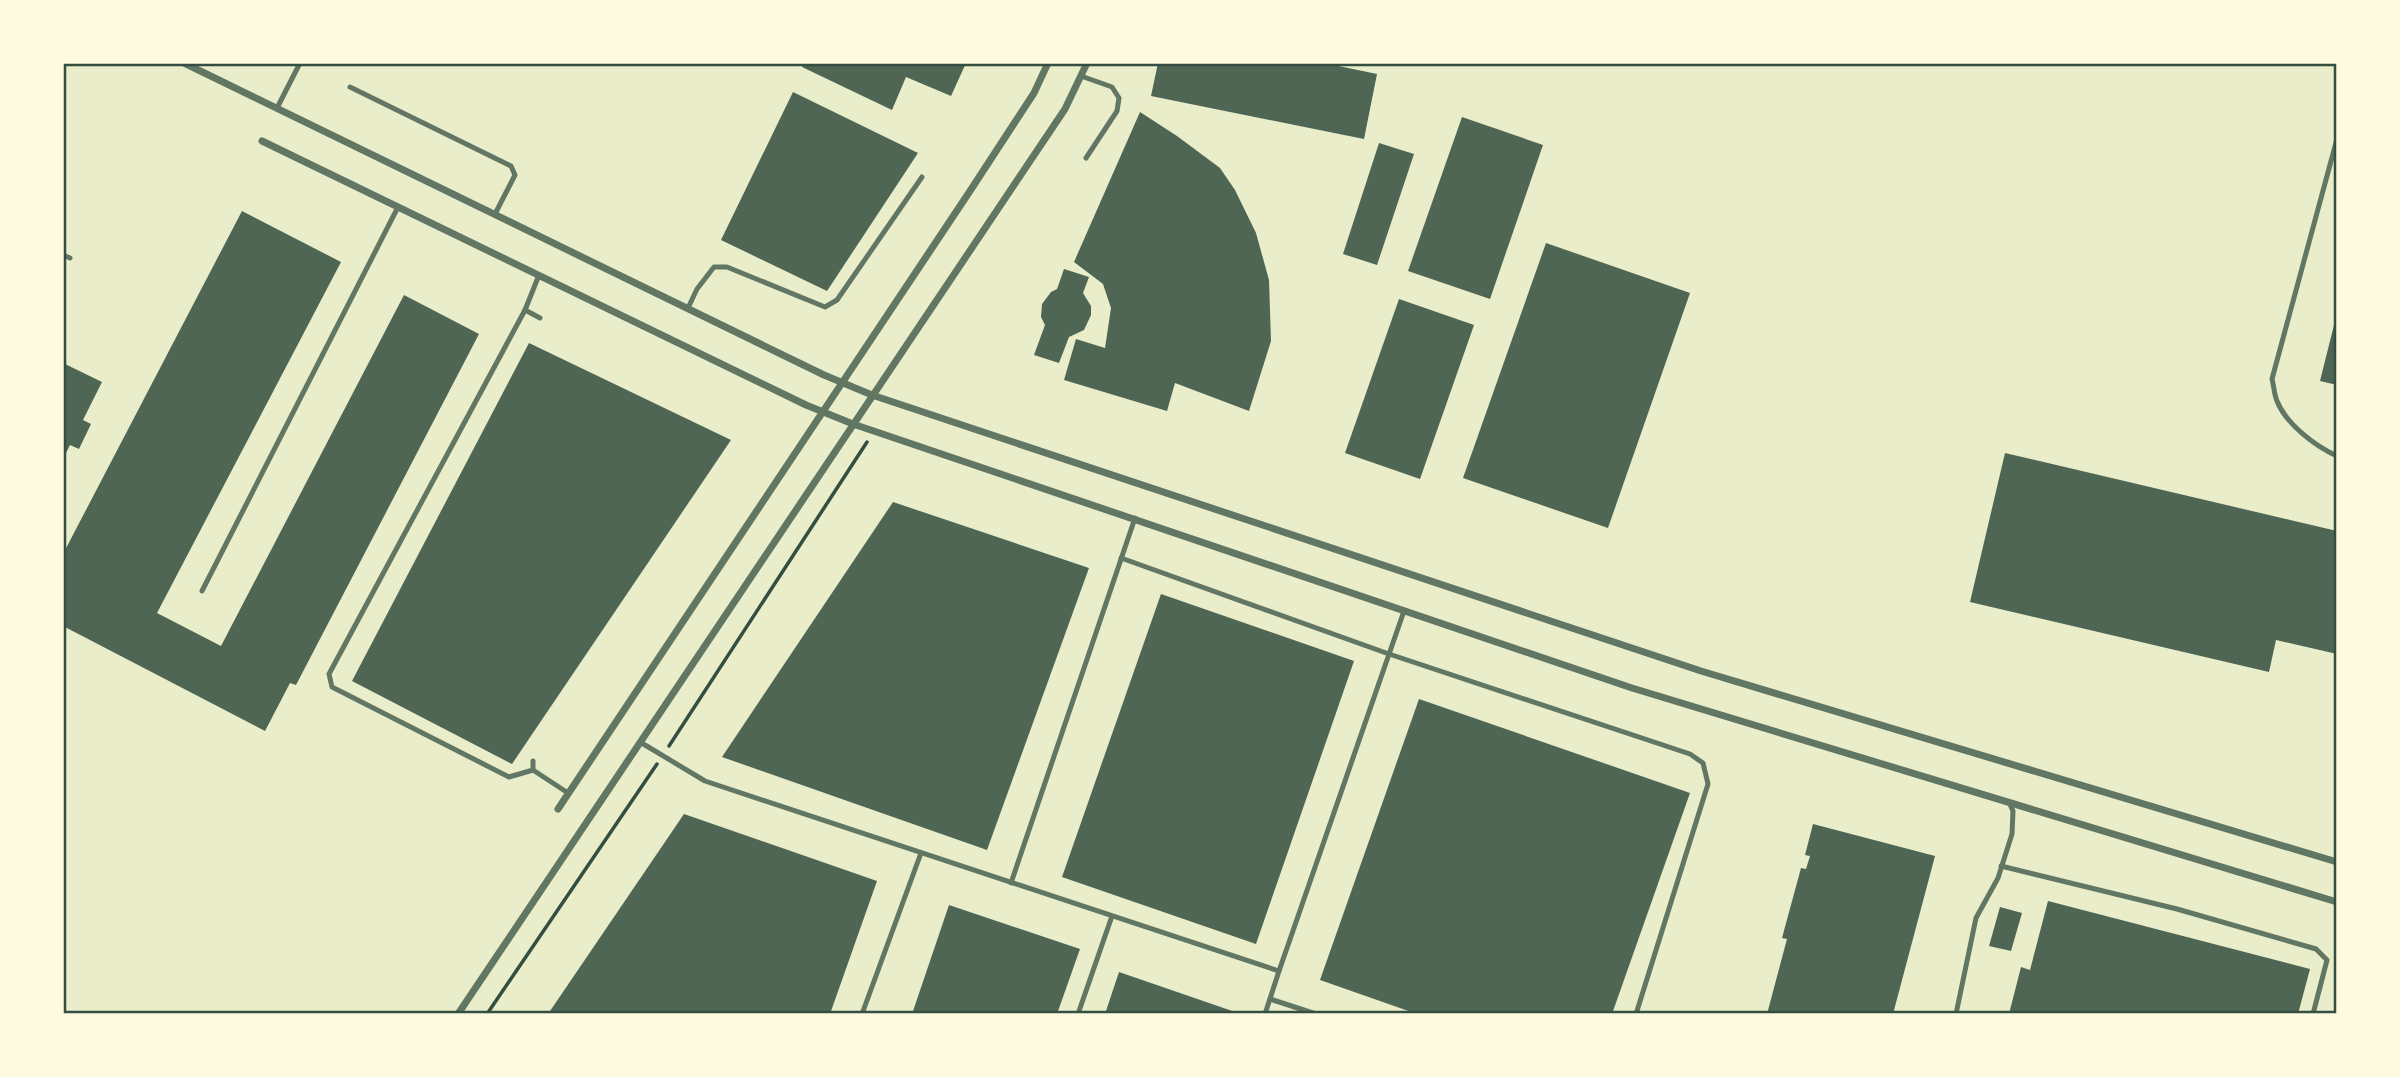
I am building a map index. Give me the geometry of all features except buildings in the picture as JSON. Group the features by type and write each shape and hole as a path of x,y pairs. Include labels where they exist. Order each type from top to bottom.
{"street":[{"path":"184,63 841,383 872,395 1701,671 2337,862"},
{"path":"558,809 1034,93 1048,63"},
{"path":"458,1014 1065,109 1087,63"},
{"path":"262,141 853,424 1632,688 2337,902"}],"lane":[{"path":"277,108 300,63"},
{"path":"1081,76 1112,87 1119,98 1117,111 1086,158"},
{"path":"350,87 511,166 515,174 495,214"},
{"path":"2337,139 2272,379 2277,402 2291,422 2321,449 2337,456"},
{"path":"688,308 697,289 714,267 727,267 825,307 837,300 922,177"},
{"path":"202,591 398,207"},
{"path":"63,255 70,258"},
{"path":"538,275 525,310 329,674 332,687 509,777 533,770 568,793"},
{"path":"525,310 540,318"},
{"path":"1011,883 1135,518"},
{"path":"1121,558 1389,654 1690,754 1703,763 1708,784 1636,1014"},
{"path":"1265,1014 1404,611"},
{"path":"640,742 705,781 1279,971"},
{"path":"533,761 533,770"},
{"path":"1956,1014 1976,918 1998,878 2012,834 2013,811 2008,802"},
{"path":"862,1014 921,853"},
{"path":"2001,866 2177,909 2316,949 2326,960 2313,1014"},
{"path":"1078,1014 1112,916"},
{"path":"1270,999 1316,1014"}],"path":[{"path":"487,1014 662,756 874,431"}]}
